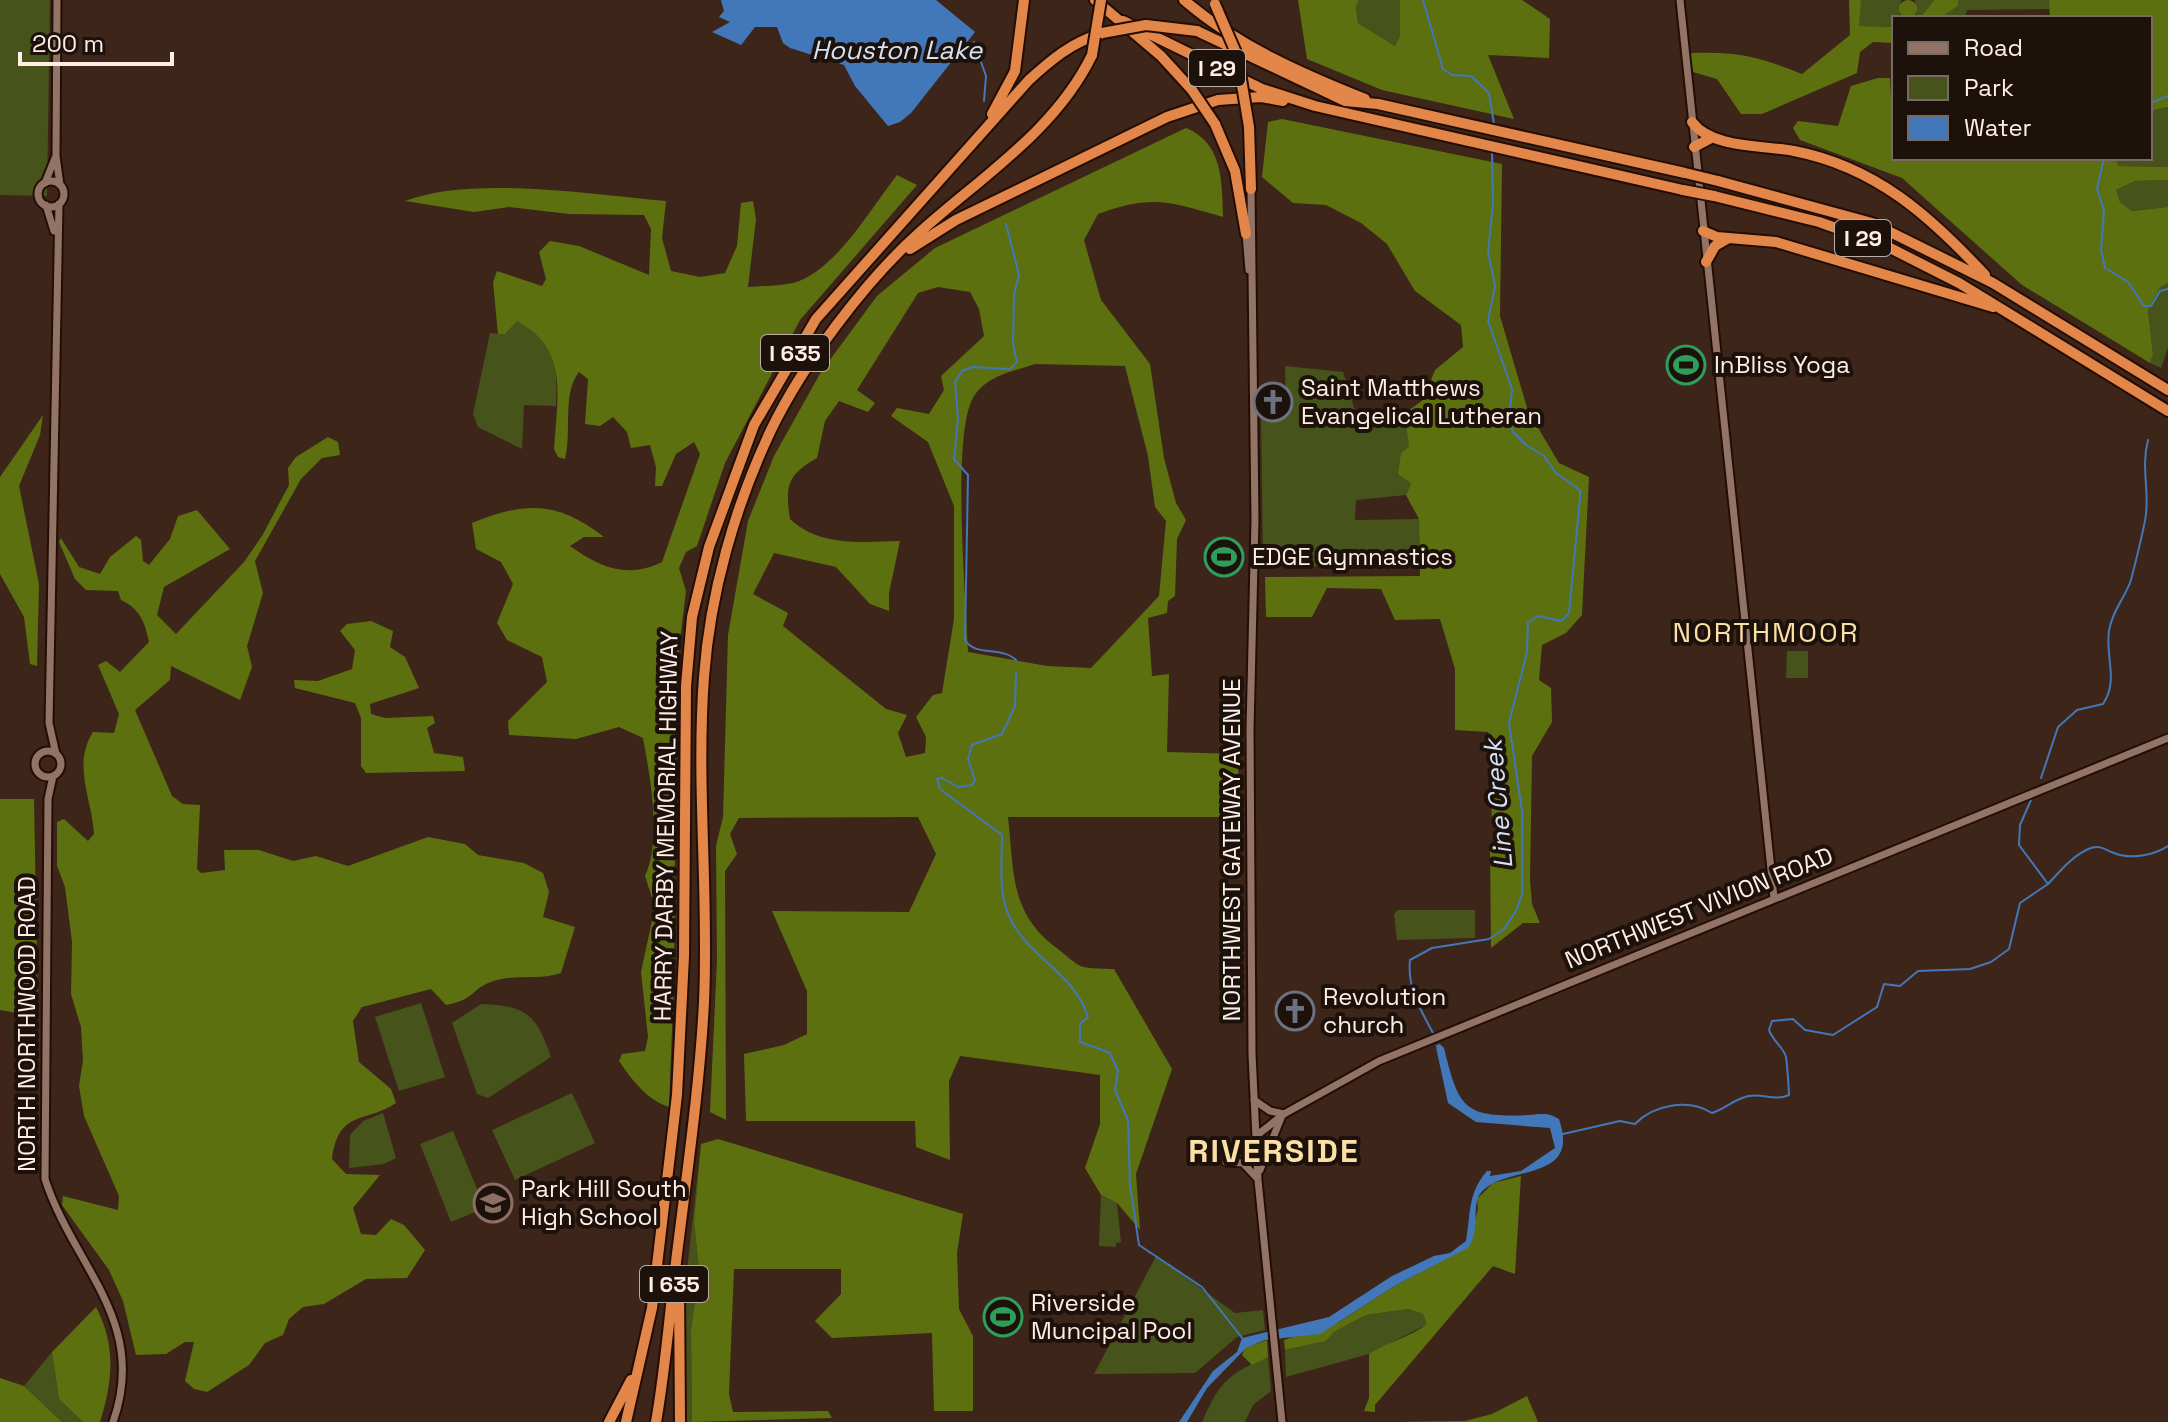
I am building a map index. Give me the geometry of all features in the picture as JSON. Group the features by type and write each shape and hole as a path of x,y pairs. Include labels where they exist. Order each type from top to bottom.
{"highway":[{"path":"985,126 1015,71 1024,0"},
{"path":"895,259 915,236 1051,117 1078,83 1092,55 1098,0"},
{"name":"I 29","path":"1098,0 1123,21 1262,89 1315,106 1714,196 1819,222 1886,246 2000,309 2168,411"},
{"name":"I 29","path":"1184,0 1252,47 1303,74 1378,104 1685,173 1872,223 1993,283 2168,390"},
{"path":"1214,2 1237,55 1249,127 1251,189"},
{"path":"1123,21 1192,90 1215,124 1235,171 1246,234"},
{"path":"985,126 1054,57 1084,39 1146,25 1197,31 1345,101 1378,104"},
{"path":"895,259 956,220 1167,117 1218,100 1261,97 1315,106"},
{"path":"1692,122 1711,138 1813,155 1862,173 1912,203 1993,283"},
{"name":"HARRY DARBY MEMORIAL HIGHWAY","path":"626,1422 652,1308 677,1095 683,1017 686,686 690,629 721,507 754,425 816,319 985,126"},
{"path":"1694,147 1711,138"},
{"path":"1703,231 1710,236 1776,242 1963,301 2000,309"},
{"path":"1706,262 1715,246 1729,238"},
{"name":"HARRY DARBY MEMORIAL HIGHWAY","path":"656,1422 695,1103 704,1001 704,675 726,559 740,502 772,429 805,368 895,259"},
{"path":"677,1256 680,1422"},
{"path":"609,1422 642,1356"}],"main road":[{"path":"49,723 35,765 41,775 53,776 61,767 49,723 55,233 59,204 64,197 56,156 57,0"},
{"path":"1680,0 1774,898"},
{"path":"55,233 46,205 38,195 56,156"},
{"path":"45,183 60,185"},
{"name":"NORTHWEST GATEWAY AVENUE","path":"1251,189 1255,520 1250,729 1254,1100 1258,1180 1282,1422"},
{"path":"46,205 59,204"},
{"name":"NORTHWEST GATEWAY AVENUE","path":"1246,234 1251,276"},
{"name":"NORTHWEST VIVION ROAD","path":"1256,1136 1284,1114 1359,1070 2168,738"},
{"path":"40,753 56,754"},
{"name":"NORTH NORTHWOOD ROAD","path":"41,775 48,799"},
{"name":"NORTH NORTHWOOD ROAD","path":"53,776 48,799 45,1179 52,1201 104,1291 117,1324 122,1351 121,1379 113,1422"},
{"path":"1254,1100 1270,1111 1284,1114 1266,1150 1258,1180"},
{"path":"1226,1162 1243,1163 1258,1180"}],"green space":[{"path":"0,0 50,0 47,196 0,195"},
{"path":"1298,0 1359,0 1356,7 1358,23 1395,46 1400,36 1400,0 1522,0 1550,19 1549,58 1488,55 1514,119 1382,90 1307,59"},
{"path":"1359,0 1400,0 1400,36 1395,46 1358,23 1356,7"},
{"path":"1849,0 1861,0 1859,26 1892,27 1892,43 1873,42 1860,52 1857,73 1762,114 1741,114 1717,79 1693,72 1690,53 1707,53 1747,56 1802,74 1850,35"},
{"path":"1861,0 1901,0 1900,16 1892,16 1892,27 1858,26"},
{"path":"1904,0 1912,0 1917,5 1915,16 1901,16 1899,13 1899,5"},
{"path":"1915,0 1934,0 1922,16 1916,16"},
{"path":"1934,0 1958,0 1958,6 1943,16 1922,16"},
{"path":"1958,0 2049,0 2050,9 1967,10 1966,16 1943,16 1958,6"},
{"path":"2049,0 2168,0 2168,107 2152,111 2152,16 2050,16"},
{"path":"1878,78 1890,78 1892,160 2116,160 2118,166 2168,167 2168,180 2135,181 2116,190 2120,202 2132,211 2168,207 2168,283 2160,287 2148,310 2153,354 2150,363 2022,285 1902,178 1800,140 1793,128 1798,121 1838,126 1851,86"},
{"path":"2168,107 2168,167 2117,166 2116,160 2152,160 2152,111"},
{"path":"1282,119 1502,164 1500,316 1528,411 1559,463 1589,477 1582,615 1566,633 1542,645 1539,680 1551,688 1552,722 1532,756 1530,880 1532,904 1540,923 1523,923 1491,948 1490,847 1502,847 1502,822 1492,821 1488,732 1455,730 1455,669 1440,619 1395,620 1381,589 1327,588 1312,617 1266,617 1265,577 1420,576 1419,519 1406,495 1411,483 1398,474 1401,453 1409,447 1405,413 1423,400 1435,370 1463,347 1461,325 1415,291 1387,244 1361,223 1326,205 1293,203 1262,177 1268,122"},
{"path":"1186,128 1207,143 1218,165 1223,217 1175,204 1133,204 1098,214 1084,240 1101,300 1150,364 1164,458 1176,503 1186,520 1177,539 1175,596 1168,601 1167,613 1148,618 1152,676 1169,674 1167,752 1238,754 1239,817 1008,817 1016,888 1029,918 1039,933 1076,963 1085,967 1114,969 1172,1069 1136,1174 1140,1230 1117,1203 1101,1195 1085,1168 1100,1124 1100,1075 960,1056 949,1081 950,1160 916,1147 915,1121 746,1121 744,1054 784,1045 807,1034 807,991 772,911 909,912 936,854 918,817 739,818 730,834 737,854 725,871 726,1120 710,1112 717,960 716,846 723,817 728,635 748,521 774,456 821,372 877,296 935,248","holes":["938,287 970,292 979,309 984,336 941,376 944,390 929,414 897,408 891,416 928,442 954,506 954,619 942,693 933,695 916,717 926,737 925,753 906,757 898,733 907,715 886,709 783,626 788,613 753,594 774,553 836,567 870,604 889,611 889,593 900,541 842,541 814,534 790,519 788,490 799,470 817,458 825,421 839,401 868,412 875,403 857,390 918,293","1035,364 1125,366 1148,456 1155,507 1166,521 1159,596 1091,668 1047,666 968,652 961,484 966,420 972,400 984,385 999,376"]},
{"path":"897,175 917,185 800,320 725,463 697,546 686,552 679,568 686,591 676,674 674,980 669,1107 647,1094 619,1061 622,1054 645,1051 648,1037 641,972 655,907 645,876 654,827 643,738 619,727 576,739 509,735 508,721 547,682 542,657 507,640 497,623 513,584 501,562 476,549 472,523 525,508 556,511 587,525 604,537 584,537 570,546 593,560 614,569 626,570 662,562 700,454 694,442 676,454 662,486 655,486 656,467 650,445 631,448 627,432 613,417 600,426 585,424 588,379 579,372 569,402 565,459 558,457 554,449 558,393 553,360 534,332 517,321 505,334 498,334 493,282 497,271 542,286 546,279 539,252 550,241 579,246 649,275 651,229 644,215 569,214 509,207 474,212 405,201 433,193 498,188 666,201 662,238 671,271 700,277 725,273 737,246 741,203 753,201 756,219 748,287 793,283 823,266 838,253"},
{"path":"2168,180 2168,207 2132,211 2120,202 2116,190 2135,181"},
{"path":"2168,283 2168,348 2161,368 2150,363 2153,354 2148,310 2160,286"},
{"path":"517,320 530,328 547,346 556,379 556,406 524,405 522,449 478,427 473,414 490,333 505,334"},
{"path":"1285,366 1343,372 1357,417 1395,419 1408,425 1411,483 1406,495 1356,500 1355,520 1419,519 1420,567 1263,566 1261,417 1286,413"},
{"path":"43,415 40,435 19,486 39,584 37,666 30,664 24,617 0,574 0,477"},
{"path":"328,437 338,442 340,455 322,458 301,479 255,561 263,593 247,646 252,667 240,700 171,666 170,680 135,710 172,796 183,804 200,805 197,869 201,873 225,870 224,850 259,850 293,861 316,856 348,866 428,837 465,844 478,855 524,863 543,873 549,892 543,917 575,927 561,973 500,979 462,1000 446,1005 431,989 362,1007 353,1021 359,1062 391,1089 396,1103 347,1125 335,1143 332,1159 346,1174 380,1175 353,1208 361,1234 376,1235 391,1219 404,1225 425,1250 407,1278 366,1279 324,1304 303,1307 289,1319 283,1335 265,1343 249,1365 207,1392 194,1389 185,1381 194,1342 185,1342 166,1354 136,1355 123,1301 109,1270 62,1205 63,1196 118,1210 119,1196 84,1116 79,1086 83,1060 81,1027 71,994 72,942 65,887 57,866 57,822 64,819 88,841 94,834 84,757 93,732 114,733 119,714 98,665 106,661 120,672 149,642 141,617 121,600 118,591 86,590 75,579 59,542 61,538 79,567 100,574 110,557 136,536 141,540 143,561 149,565 170,539 178,516 197,510 230,549 164,587 157,615 176,634 244,562 262,536 289,485 288,468 296,457"},
{"path":"371,621 393,631 390,647 405,657 419,688 370,704 371,714 385,718 433,716 435,723 427,728 434,753 463,757 465,771 366,773 361,766 361,718 355,703 295,688 294,680 318,681 352,669 355,650 340,631 347,624"},
{"path":"1787,651 1808,651 1808,678 1786,678"},
{"path":"0,799 34,799 38,1017 0,1010"},
{"path":"1398,910 1475,910 1475,938 1397,940 1394,914"},
{"path":"421,1003 445,1077 399,1091 375,1017"},
{"path":"481,1004 509,1007 527,1015 540,1030 551,1057 488,1098 477,1094 452,1023"},
{"path":"572,1093 595,1143 515,1180 492,1130"},
{"path":"383,1113 396,1158 384,1164 349,1168 350,1135 363,1121"},
{"path":"453,1131 485,1208 451,1222 420,1144"},
{"path":"718,1139 963,1214 957,1253 959,1309 973,1336 973,1411 934,1411 932,1333 832,1338 815,1321 841,1294 841,1269 734,1269 729,1394 733,1412 828,1411 832,1418 692,1422 691,1331 699,1269 694,1221 701,1144"},
{"path":"701,1144 694,1221 699,1269 691,1331 692,1422 682,1422 683,1307"},
{"path":"1521,1176 1515,1274 1493,1266 1375,1405 1375,1412 1364,1411 1369,1398 1369,1354 1427,1324 1423,1314 1408,1309 1366,1315 1334,1332 1326,1341 1285,1350 1284,1340 1339,1322 1396,1285 1467,1248 1478,1209 1477,1199 1493,1183"},
{"path":"1101,1195 1117,1203 1121,1242 1116,1243 1116,1247 1099,1246"},
{"path":"1156,1256 1235,1313 1263,1310 1265,1330 1237,1337 1195,1373 1094,1374"},
{"path":"96,1307 107,1335 110,1378 100,1422 83,1422 59,1399 52,1352"},
{"path":"1408,1309 1423,1314 1428,1324 1369,1354 1286,1377 1285,1350 1326,1341 1334,1332 1366,1315"},
{"path":"1267,1340 1268,1357 1252,1365 1242,1355 1245,1348"},
{"path":"52,1352 59,1399 83,1422 62,1422 24,1386"},
{"path":"1268,1357 1271,1391 1253,1405 1245,1422 1202,1422 1214,1397 1227,1380"},
{"path":"0,1378 24,1386 62,1422 0,1422"},
{"path":"1527,1396 1538,1422 1395,1422 1465,1421 1492,1414"}],"water":[{"name":"Houston Lake","path":"721,0 936,0 975,32 911,113 900,122 888,126 855,86 844,65 790,48 783,43 777,27 755,27 741,45 712,32 730,22 719,17 724,11"},
{"path":"1436,1045 1444,1048 1454,1084 1467,1105 1490,1114 1544,1114 1559,1119 1563,1140 1560,1154 1550,1164 1505,1178 1480,1194 1474,1234 1468,1248 1396,1285 1320,1334 1265,1340 1246,1348 1207,1388 1187,1422 1179,1422 1213,1371 1237,1352 1242,1338 1329,1317 1392,1276 1434,1256 1450,1253 1466,1241 1473,1196 1487,1171 1491,1171 1490,1176 1521,1171 1555,1148 1550,1128 1476,1122 1448,1103"}],"waterway":[{"name":"Line Creek","path":"1423,0 1443,69 1452,75 1471,76 1489,93 1494,124"},
{"path":"974,42 986,76 984,101"},
{"path":"2152,102 2168,96"},
{"name":"Line Creek","path":"1434,1035 1413,990 1410,960 1432,948 1489,939 1504,929 1516,911 1522,894 1522,811 1509,723 1527,652 1528,622 1538,616 1561,621 1569,613 1580,498 1580,490 1556,473 1544,456 1526,445 1513,432 1509,420 1512,389 1488,321 1495,286 1488,252 1493,204 1492,150"},
{"path":"2104,160 2097,189 2104,211 2101,250 2105,268 2128,282 2144,306 2151,306 2160,291 2168,289"},
{"path":"1006,224 1019,275 1014,295 1013,344 1017,362 1010,369 972,367 962,371 955,382 958,418 954,459 968,475 965,640 975,648 1004,653 1016,660"},
{"path":"2041,778 2058,727 2077,710 2103,704 2108,695 2111,677 2109,631 2131,580 2145,521 2148,440"},
{"path":"1016,673 1015,706 1002,734 972,745 968,759 975,780 972,785 958,787 942,778 937,779 940,789 1002,835 1002,887 1009,916 1027,943 1073,988 1082,1002 1088,1017 1080,1024 1080,1042 1110,1053 1118,1071 1115,1090 1128,1120 1130,1185 1139,1245 1202,1287 1243,1339"},
{"path":"1563,1134 1620,1121 1635,1124 1651,1112 1671,1106 1692,1106 1712,1113 1748,1096 1789,1095 1786,1057 1769,1030 1772,1021 1793,1019 1805,1030 1833,1035 1877,1007 1884,984 1900,986 1918,971 1970,969 1991,962 2009,949 2020,903 2048,884 2019,845 2020,825 2031,800"},
{"path":"2048,884 2062,868 2091,848 2101,847 2121,855 2135,856 2168,846"}],"place":[{"name":"InBliss Yoga","path":"1686,365"},
{"name":"Saint Matthews Evangelical Lutheran","path":"1273,402"},
{"name":"EDGE Gymnastics","path":"1224,557"},
{"name":"Revolution church","path":"1295,1011"},
{"name":"Park Hill South High School","path":"493,1203"},
{"name":"Riverside Muncipal Pool","path":"1003,1317"}],"district":[{"name":"NORTHMOOR","path":"1766,632"},
{"name":"RIVERSIDE","path":"1274,1151"}]}
